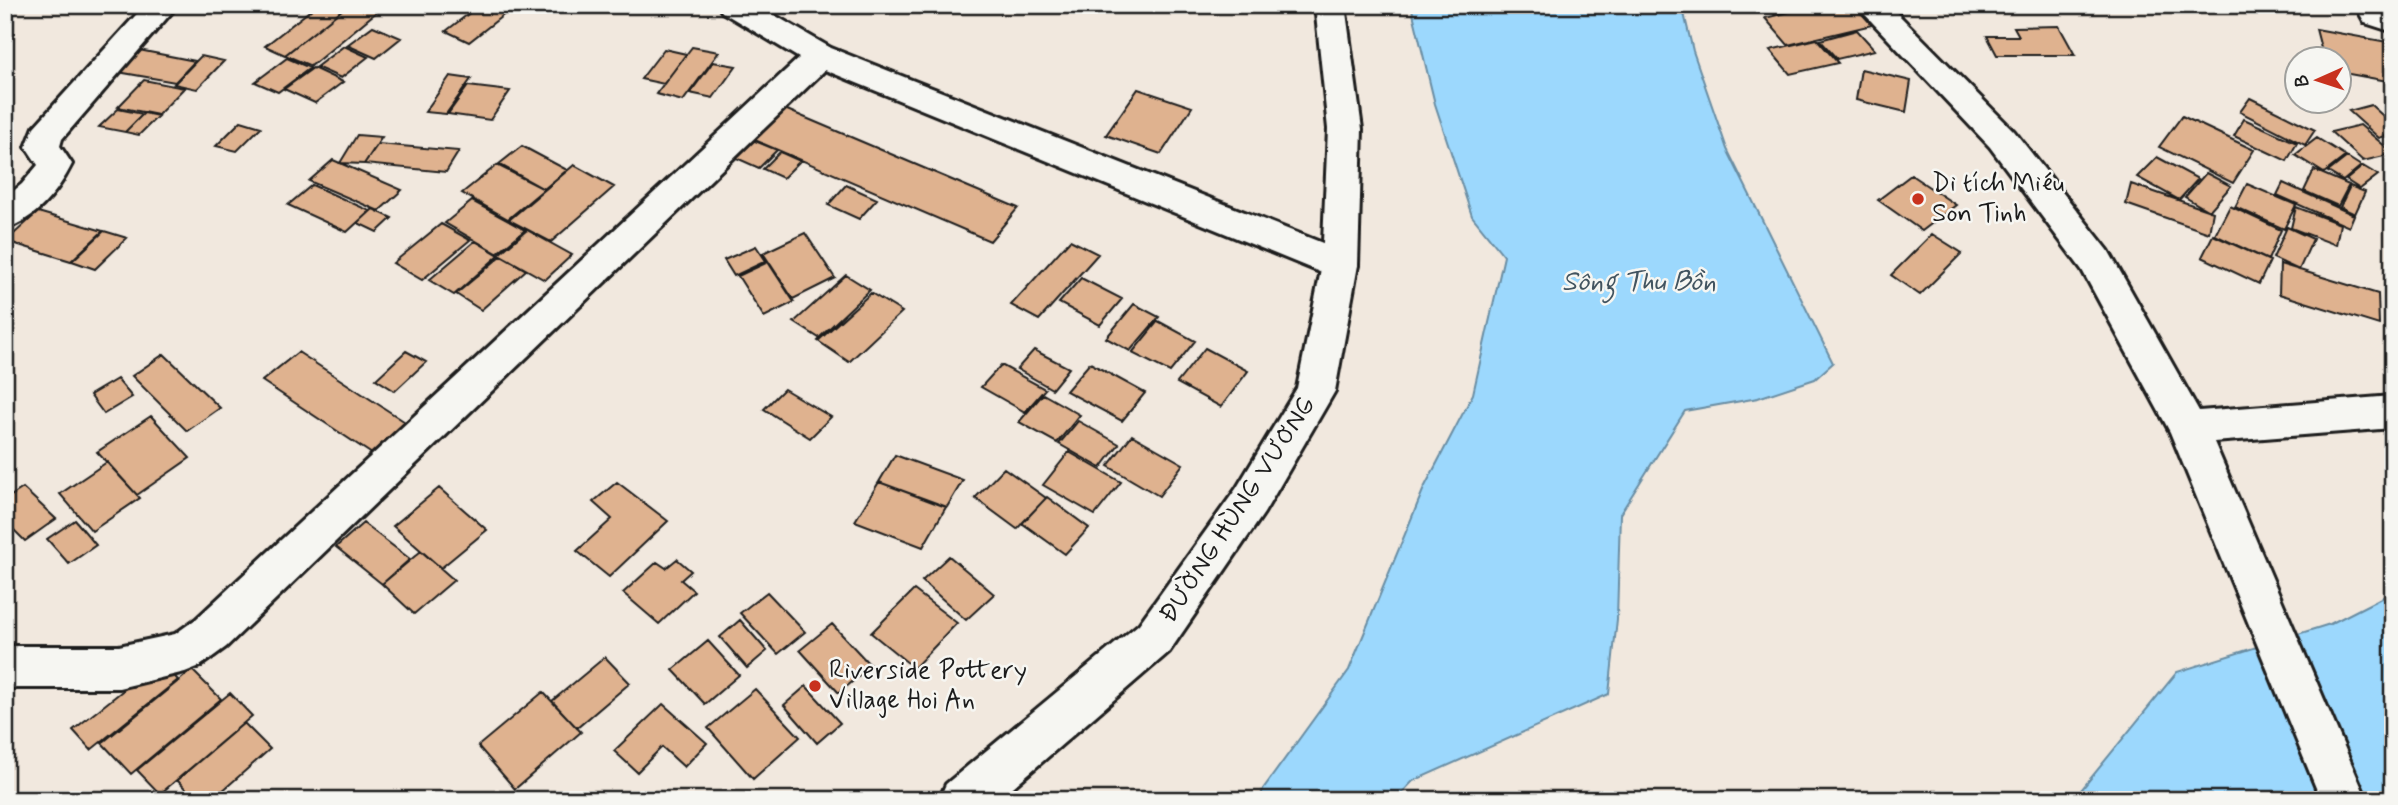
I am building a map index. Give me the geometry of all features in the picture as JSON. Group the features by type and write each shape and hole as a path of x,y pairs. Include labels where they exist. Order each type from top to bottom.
{"street":[{"path":"5,216 37,191 50,176 55,164 43,147 46,135 163,5"},
{"name":"ĐƯỜNG HÙNG VƯƠNG","path":"962,800 1154,638 1251,501 1317,391 1340,265 1345,129 1330,5"},
{"path":"1871,5 2002,139 2095,260 2188,428 2344,800"},
{"path":"2370,5 2376,16 2393,22"},
{"path":"739,7 820,56 1340,265"},
{"path":"5,667 120,667 185,652 203,639 820,56"},
{"path":"2188,428 2393,412"}],"water":[{"name":"Sông Thu Bồn","path":"1411,5 1682,5 1693,51 1727,149 1833,363 1815,379 1758,398 1685,411 1620,514 1617,619 1609,694 1413,781 1395,800 1260,800 1263,789 1349,670 1424,488 1473,394 1504,256 1472,216 1435,104"},
{"path":"2393,592 2393,800 2073,800 2177,672 2330,624"}],"building":[{"path":"317,5 348,5 285,55 265,46"},
{"path":"348,5 385,5 311,66 285,55"},
{"path":"480,5 489,5 506,13 469,42 446,31"},
{"path":"1767,5 1819,5 1775,15"},
{"path":"1819,5 1855,5 1872,25 1788,45 1765,18"},
{"path":"373,26 401,38 376,58 347,45"},
{"path":"2059,26 2075,55 1997,55 1987,36 2019,36 2014,27"},
{"path":"2316,29 2393,43 2393,82 2352,75 2352,46 2320,46"},
{"path":"1857,30 1875,50 1837,59 1820,40"},
{"path":"1817,39 1838,63 1790,74 1770,50"},
{"path":"344,46 368,57 341,78 316,67"},
{"path":"692,47 719,52 683,101 656,94"},
{"path":"664,49 686,54 664,84 641,79"},
{"path":"139,50 195,61 175,82 118,72"},
{"path":"201,56 224,61 197,89 174,84"},
{"path":"287,58 310,68 278,92 255,82"},
{"path":"713,62 736,66 713,98 690,93"},
{"path":"313,68 343,82 315,103 284,89"},
{"path":"1861,69 1911,81 1906,112 1856,100"},
{"path":"450,76 471,79 446,114 425,112"},
{"path":"144,80 184,88 158,115 118,107"},
{"path":"468,86 510,91 490,120 448,114"},
{"path":"1138,89 1192,107 1161,154 1106,135"},
{"path":"2250,98 2315,130 2305,145 2240,112"},
{"path":"2371,105 2393,125 2393,134 2379,138 2352,114 2352,110"},
{"path":"780,107 1018,208 990,241 750,138"},
{"path":"118,109 143,114 125,132 99,127"},
{"path":"144,113 158,116 139,135 125,132"},
{"path":"2182,116 2254,150 2233,183 2159,147"},
{"path":"2244,119 2297,143 2287,161 2234,136"},
{"path":"241,121 261,127 237,151 216,146"},
{"path":"2360,125 2393,154 2363,161 2331,132"},
{"path":"357,135 382,137 364,164 340,163"},
{"path":"2317,138 2346,156 2324,173 2295,155"},
{"path":"750,139 777,150 759,168 732,156"},
{"path":"378,144 459,151 446,172 364,164"},
{"path":"522,146 567,170 544,189 499,164"},
{"path":"780,152 800,161 783,178 763,169"},
{"path":"2157,157 2198,179 2179,200 2137,177"},
{"path":"2347,157 2361,166 2343,181 2328,172"},
{"path":"333,160 402,190 379,211 309,181"},
{"path":"497,165 544,189 508,219 462,193"},
{"path":"574,165 614,187 551,242 509,220"},
{"path":"2363,166 2378,175 2360,189 2346,180"},
{"path":"2314,170 2349,185 2338,206 2304,191"},
{"path":"2206,173 2231,186 2209,211 2185,197"},
{"path":"1911,175 1956,205 1922,231 1878,200"},
{"path":"2283,183 2354,215 2349,227 2277,195"},
{"path":"2131,184 2213,212 2209,233 2126,204"},
{"path":"2247,184 2296,205 2284,229 2235,207"},
{"path":"312,185 370,211 347,232 288,205"},
{"path":"846,185 877,199 859,219 828,205"},
{"path":"2350,186 2365,192 2355,214 2340,207"},
{"path":"472,201 525,230 497,253 445,223"},
{"path":"2230,206 2281,230 2268,260 2215,235"},
{"path":"2296,207 2340,224 2336,245 2291,228"},
{"path":"373,209 392,218 377,232 358,223"},
{"path":"38,212 103,231 71,261 6,241"},
{"path":"441,224 470,240 422,280 393,263"},
{"path":"2287,227 2313,239 2299,270 2273,258"},
{"path":"527,230 572,255 545,280 499,254"},
{"path":"104,231 127,238 95,269 72,261"},
{"path":"805,233 835,278 793,299 763,253"},
{"path":"1932,234 1962,253 1920,295 1891,275"},
{"path":"2213,235 2270,261 2259,284 2202,257"},
{"path":"1070,240 1098,254 1039,320 1011,305"},
{"path":"475,241 499,255 454,295 429,280"},
{"path":"756,246 766,261 734,276 724,260"},
{"path":"501,256 526,270 481,310 456,294"},
{"path":"768,262 794,302 764,317 738,276"},
{"path":"2280,264 2378,294 2379,325 2279,294"},
{"path":"846,275 870,290 819,338 794,322"},
{"path":"1081,278 1122,299 1100,325 1059,303"},
{"path":"871,293 902,312 849,362 818,341"},
{"path":"1134,304 1159,317 1130,351 1106,338"},
{"path":"1158,321 1195,341 1170,372 1132,353"},
{"path":"1205,348 1248,371 1221,407 1177,383"},
{"path":"1034,350 1069,368 1052,389 1017,369"},
{"path":"406,351 426,362 395,391 376,379"},
{"path":"298,352 413,427 378,458 262,381"},
{"path":"164,354 220,408 187,431 132,376"},
{"path":"1090,363 1145,393 1122,421 1066,391"},
{"path":"1001,365 1045,389 1025,412 981,387"},
{"path":"117,379 132,397 104,414 90,395"},
{"path":"784,389 831,417 810,438 764,409"},
{"path":"1043,394 1080,415 1057,443 1019,422"},
{"path":"151,416 190,458 137,495 97,452"},
{"path":"1078,421 1119,444 1101,468 1059,444"},
{"path":"1132,435 1183,464 1159,496 1108,466"},
{"path":"1069,452 1121,482 1095,515 1043,485"},
{"path":"895,455 963,480 947,507 879,482"},
{"path":"107,462 140,498 92,531 60,494"},
{"path":"1004,468 1046,498 1017,529 975,498"},
{"path":"617,482 668,521 609,577 577,551 612,519 593,502"},
{"path":"879,482 946,507 923,547 855,521"},
{"path":"23,488 56,519 25,541 5,521 5,500"},
{"path":"439,488 487,530 441,568 393,526"},
{"path":"1047,497 1089,528 1065,554 1022,523"},
{"path":"75,520 96,545 69,564 47,539"},
{"path":"363,523 410,559 382,584 336,547"},
{"path":"421,551 454,580 414,614 382,584"},
{"path":"949,556 994,594 966,620 922,581"},
{"path":"677,559 691,571 681,580 694,591 659,624 623,593 657,562 666,568"},
{"path":"914,590 957,623 914,668 871,633"},
{"path":"767,592 805,632 778,654 740,613"},
{"path":"740,620 767,651 747,668 720,637"},
{"path":"832,624 871,666 839,693 800,650"},
{"path":"708,641 739,675 705,704 673,670"},
{"path":"605,657 630,683 577,728 552,701"},
{"path":"160,661 178,680 91,750 73,730"},
{"path":"192,670 221,699 131,774 102,743"},
{"path":"806,686 840,723 817,743 784,705"},
{"path":"755,689 800,737 753,779 708,728"},
{"path":"543,692 581,732 515,789 478,746"},
{"path":"230,693 252,716 160,794 137,770"},
{"path":"663,704 707,743 684,767 662,747 637,772 614,751"},
{"path":"244,723 270,749 212,800 196,800 177,780"}],"place":[{"name":"Di tích Miéu Son Tinh","path":"1918,199"},
{"name":"Riverside Pottery Village Hoi An","path":"815,686"}]}
